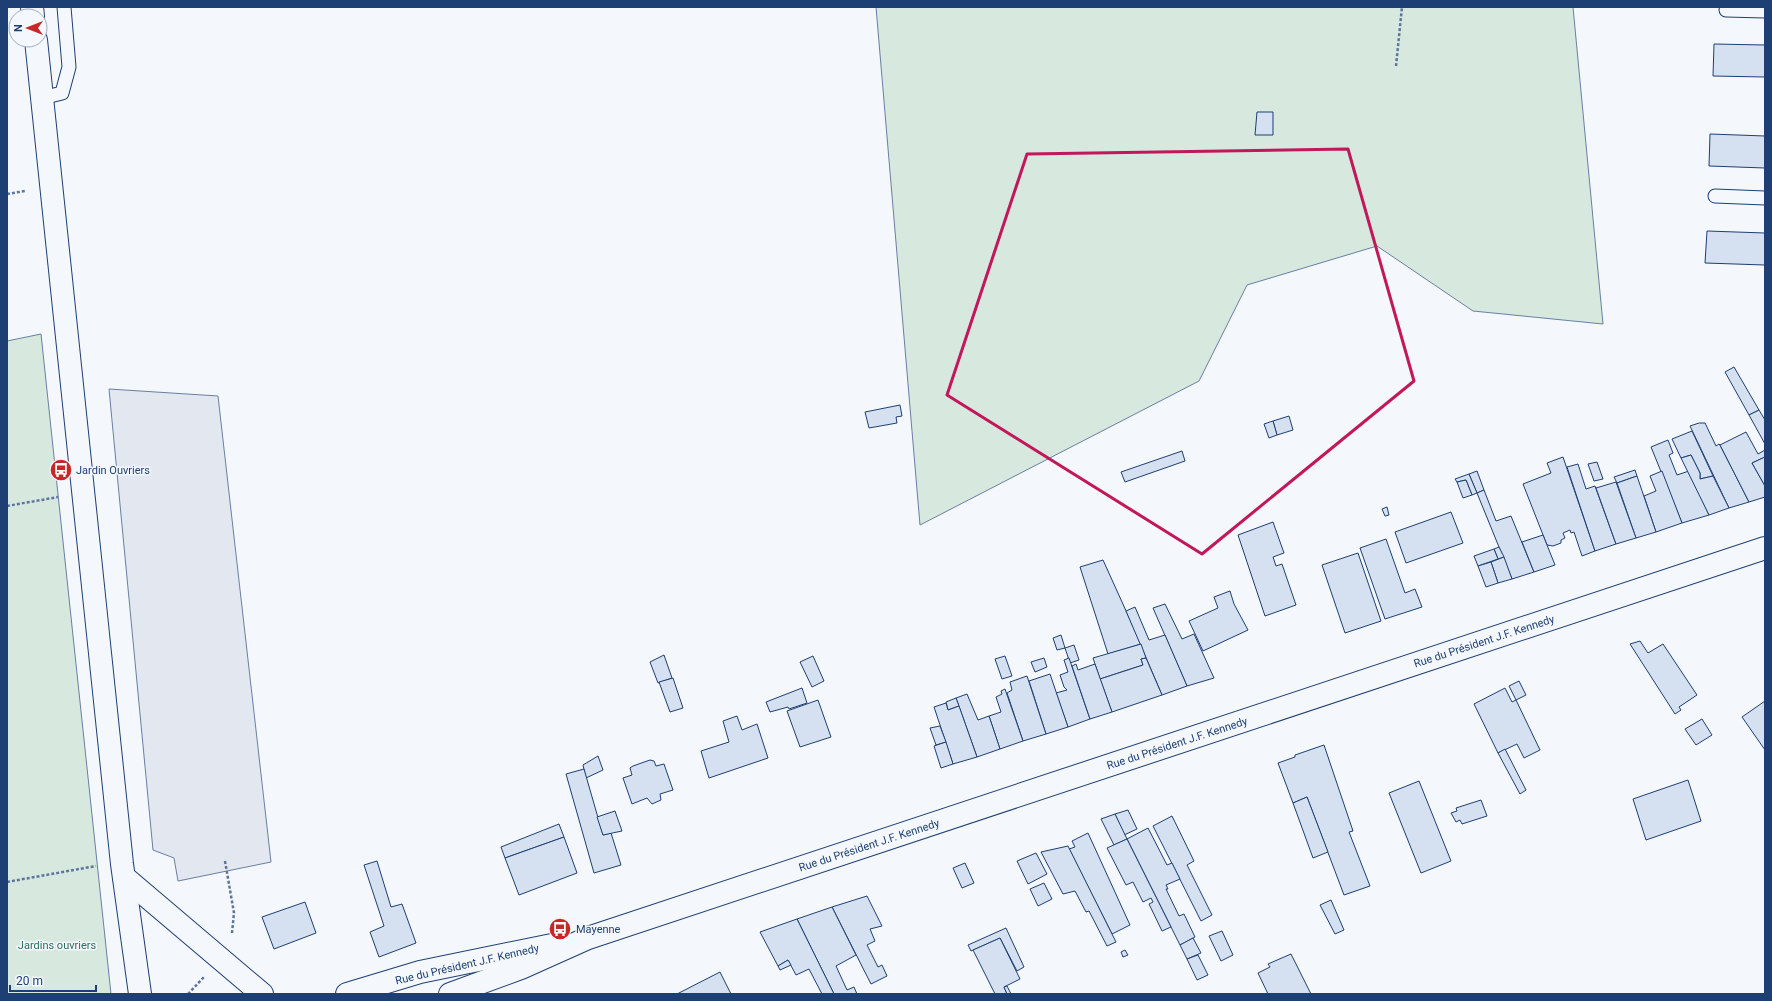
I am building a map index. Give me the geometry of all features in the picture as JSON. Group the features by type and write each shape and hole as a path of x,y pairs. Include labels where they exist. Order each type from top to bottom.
{"main road":[{"path":"37,48 123,870 140,994"},
{"name":"Rue du Président J.F. Kennedy","path":"450,994 521,968 588,938 1765,548"},
{"path":"123,870 262,994"},
{"name":"Rue du Président J.F. Kennedy","path":"347,994 420,972 588,938"}],"lane":[{"path":"42,98 62,93 69,67 64,7"},
{"path":"1726,10 1765,11"},
{"path":"1715,196 1765,198"}],"path":[{"path":"1396,66 1402,7"},
{"path":"7,506 46,498 84,495"},
{"path":"7,882 85,867 123,870"}],"highlighted area":[{"path":"1348,149 1414,381 1202,554 947,395 1027,154"}],"green space":[{"path":"876,7 1573,7 1603,324 1473,311 1377,246 1247,285 1199,381 920,525"},
{"name":"Jardins ouvriers","path":"41,334 111,994 7,994 7,341"}],"shaded area":[{"path":"109,389 218,396 271,862 178,881 174,858 153,850"}],"building":[{"path":"1714,44 1765,45 1765,77 1713,76"},
{"path":"1257,112 1273,112 1273,135 1255,135"},
{"path":"1710,134 1765,136 1765,168 1709,166"},
{"path":"1707,231 1765,233 1765,265 1705,263"},
{"path":"1734,367 1759,410 1749,415 1725,372"},
{"path":"900,405 902,416 896,417 897,423 869,428 865,412"},
{"path":"1759,410 1765,420 1765,444 1749,415"},
{"path":"1289,416 1293,430 1277,435 1273,421"},
{"path":"1273,421 1277,435 1269,438 1264,424"},
{"path":"1705,423 1716,446 1719,444 1720,445 1749,502 1729,508 1690,426"},
{"path":"1692,431 1713,476 1700,479 1700,473 1691,455 1681,458 1672,439"},
{"path":"1746,432 1758,454 1765,450 1765,457 1752,463 1765,486 1765,497 1749,502 1720,445"},
{"path":"1668,440 1673,453 1669,455 1677,475 1689,471 1709,515 1682,523 1651,447"},
{"path":"1182,451 1185,461 1125,482 1121,472"},
{"path":"1691,455 1700,473 1700,479 1713,476 1729,508 1709,515 1681,458"},
{"path":"1563,457 1595,551 1582,556 1574,532 1571,533 1570,530 1563,533 1565,538 1561,540 1561,543 1553,546 1547,545 1523,484 1551,473 1547,463"},
{"path":"1765,457 1765,486 1752,463"},
{"path":"1597,462 1603,479 1594,481 1588,464"},
{"path":"1578,464 1586,489 1595,486 1616,544 1595,551 1567,467"},
{"path":"1635,470 1637,476 1617,483 1614,477"},
{"path":"1477,471 1484,490 1477,493 1469,474"},
{"path":"1662,471 1682,523 1656,532 1644,496 1656,491 1650,476"},
{"path":"1469,474 1477,493 1472,495 1466,480 1457,482 1455,479"},
{"path":"1637,476 1656,532 1636,538 1617,483"},
{"path":"1466,480 1472,495 1463,498 1457,482"},
{"path":"1616,482 1636,538 1616,544 1596,488"},
{"path":"1484,490 1496,521 1511,516 1534,572 1512,579 1477,493"},
{"path":"1387,507 1389,515 1385,516 1382,509"},
{"path":"1451,512 1463,543 1406,563 1395,532"},
{"path":"1273,522 1284,553 1273,557 1276,566 1282,564 1296,605 1265,616 1238,535"},
{"path":"1543,535 1555,565 1534,572 1522,542"},
{"path":"1386,539 1405,593 1415,589 1422,607 1385,619 1360,548"},
{"path":"1499,547 1504,557 1498,559 1494,549"},
{"path":"1494,549 1498,559 1478,566 1474,556"},
{"path":"1358,553 1381,621 1345,633 1322,565"},
{"path":"1504,557 1512,579 1498,583 1491,562"},
{"path":"1103,560 1141,644 1108,654 1080,567"},
{"path":"1491,562 1498,583 1486,587 1478,566"},
{"path":"1230,591 1234,604 1248,630 1203,651 1189,621 1218,608 1214,597"},
{"path":"1165,604 1182,639 1194,634 1214,678 1187,686 1153,608"},
{"path":"1135,607 1149,640 1165,635 1187,686 1162,695 1126,611"},
{"path":"1061,635 1065,648 1057,650 1053,638"},
{"path":"1640,641 1648,653 1663,644 1697,695 1679,707 1681,710 1675,714 1630,644"},
{"path":"1141,644 1146,658 1141,659 1143,665 1100,679 1093,658"},
{"path":"1074,645 1079,660 1070,663 1065,648"},
{"path":"664,655 672,678 658,683 650,662"},
{"path":"813,656 824,681 812,687 800,662"},
{"path":"1005,656 1012,676 1002,679 995,659"},
{"path":"1044,658 1047,667 1035,672 1031,662"},
{"path":"1069,658 1090,719 1068,727 1056,693 1067,690 1064,687 1060,675 1068,672 1064,660"},
{"path":"1146,658 1162,695 1112,712 1100,679 1143,665 1141,659"},
{"path":"1076,664 1078,670 1095,664 1112,712 1090,719 1072,666"},
{"path":"1050,674 1068,727 1046,734 1029,681"},
{"path":"1027,676 1046,734 1023,741 1007,693 1012,690 1010,682"},
{"path":"673,678 683,708 670,712 659,682"},
{"path":"1519,681 1526,695 1516,700 1509,686"},
{"path":"802,688 807,703 789,709 788,707 770,712 766,702"},
{"path":"1505,688 1512,702 1516,700 1540,750 1524,758 1517,744 1498,753 1474,704"},
{"path":"1005,689 1023,741 1000,749 989,716 1001,712 996,697 1002,694 1001,691"},
{"path":"967,694 978,720 989,716 1000,749 977,757 956,698"},
{"path":"956,698 959,706 948,710 946,702"},
{"path":"818,700 831,737 800,747 787,711"},
{"path":"1765,701 1765,750 1742,717"},
{"path":"946,703 948,710 959,706 977,757 953,764 934,707"},
{"path":"737,716 742,730 757,724 768,758 709,778 701,751 729,742 723,721"},
{"path":"1702,719 1712,735 1696,745 1685,729"},
{"path":"940,726 946,742 936,745 930,728"},
{"path":"946,742 953,764 941,768 934,746"},
{"path":"1324,745 1353,831 1349,832 1370,886 1344,895 1307,797 1293,803 1278,763 1295,757 1295,755"},
{"path":"1505,749 1526,790 1520,794 1498,753"},
{"path":"598,756 603,770 586,778 583,765"},
{"path":"650,760 654,761 656,766 664,764 673,790 660,794 661,800 652,804 647,798 632,804 623,778 632,775 630,768 633,766"},
{"path":"584,769 603,835 611,833 621,865 594,873 566,774"},
{"path":"1688,780 1701,821 1646,840 1633,799"},
{"path":"1419,781 1451,861 1421,873 1389,793"},
{"path":"1307,797 1328,852 1313,858 1293,803"},
{"path":"1481,800 1487,816 1462,824 1460,820 1456,822 1451,813 1457,811 1456,808"},
{"path":"1128,810 1137,829 1124,835 1115,814"},
{"path":"615,811 622,831 603,835 597,817"},
{"path":"1115,814 1127,839 1114,845 1101,819"},
{"path":"1172,816 1194,861 1187,865 1212,915 1201,921 1153,826"},
{"path":"559,824 564,837 505,858 501,847"},
{"path":"1148,828 1167,865 1172,863 1180,879 1166,885 1168,889 1166,889 1179,916 1184,914 1195,937 1180,945 1127,839"},
{"path":"1088,833 1130,925 1112,934 1069,849 1075,847 1072,841"},
{"path":"564,837 577,873 519,895 505,858"},
{"path":"1127,839 1171,927 1162,931 1149,904 1153,902 1151,898 1143,902 1133,882 1126,885 1107,848"},
{"path":"1068,846 1116,942 1107,946 1089,911 1086,912 1075,891 1063,894 1041,852"},
{"path":"1036,853 1047,874 1028,884 1017,861"},
{"path":"377,861 391,907 402,904 416,943 379,957 370,932 384,926 364,865"},
{"path":"965,863 974,883 962,888 953,868"},
{"path":"1044,883 1052,899 1038,906 1030,889"},
{"path":"867,896 882,926 870,929 875,941 867,945 878,967 882,965 887,976 871,984 832,907"},
{"path":"1331,900 1344,930 1335,934 1320,905"},
{"path":"305,902 316,933 274,949 262,917"},
{"path":"832,907 856,955 836,966 847,990 854,987 857,994 834,994 797,919"},
{"path":"797,919 834,994 822,994 809,969 796,975 788,960 778,966 760,932"},
{"path":"1006,928 1024,967 1017,971 1000,938 971,951 968,945"},
{"path":"1222,931 1233,955 1221,961 1209,936"},
{"path":"1000,938 1020,979 1004,987 1007,994 995,994 973,950"},
{"path":"1193,938 1201,953 1187,959 1180,945"},
{"path":"1125,950 1128,955 1123,957 1121,952"},
{"path":"1291,954 1311,994 1268,994 1258,973 1270,967 1268,964"},
{"path":"1198,955 1208,975 1197,980 1187,959"},
{"path":"788,960 791,965 780,970 778,966"},
{"path":"720,972 731,994 677,994"},
{"path":"1007,986 1011,994 1007,994 1004,987"}],"place":[{"name":"Jardin Ouvriers","path":"61,470"},
{"name":"Mayenne","path":"560,929"}]}
